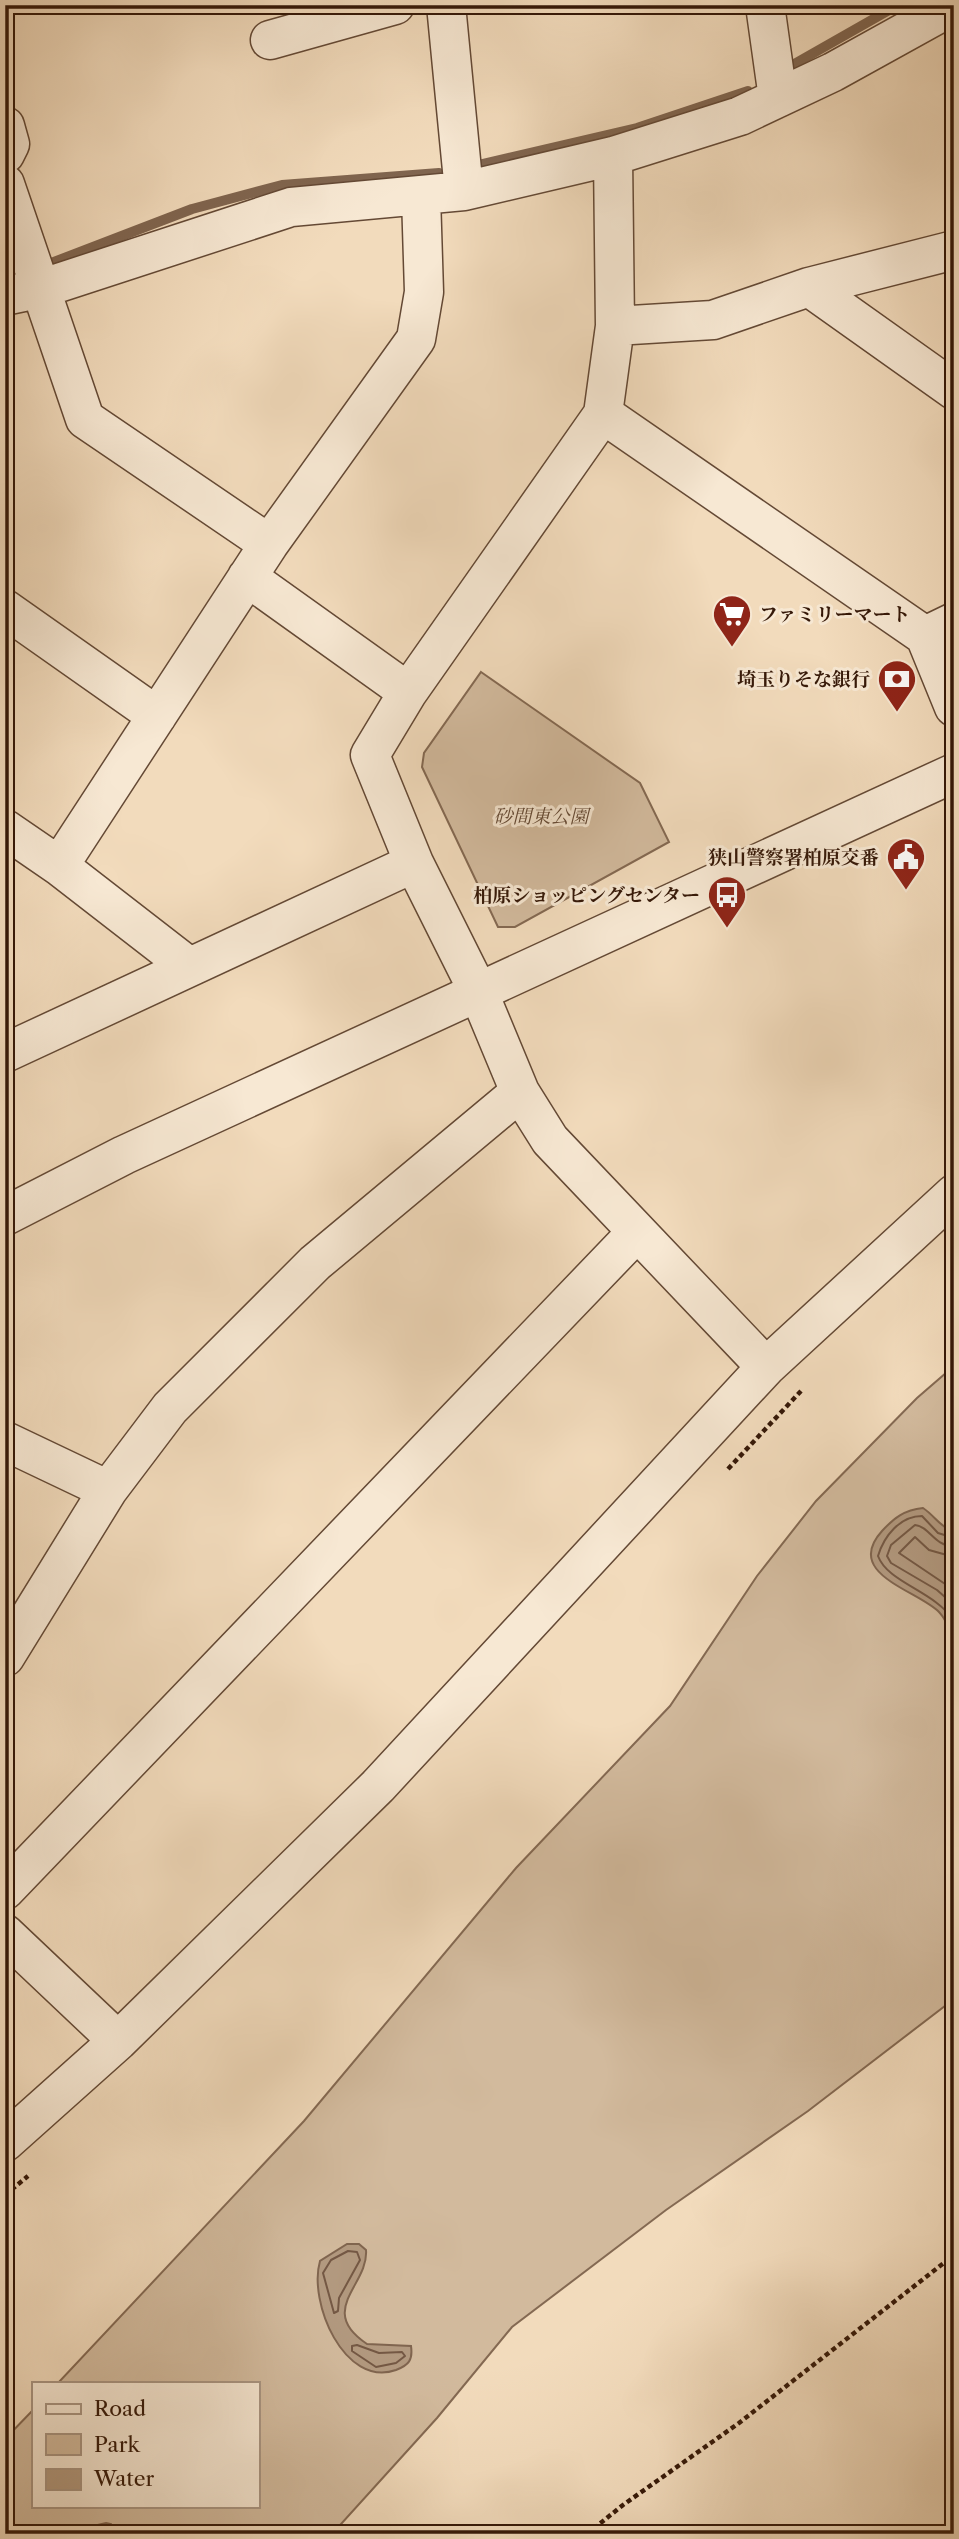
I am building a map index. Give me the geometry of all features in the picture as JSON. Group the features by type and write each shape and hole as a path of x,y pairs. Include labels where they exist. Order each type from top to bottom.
{"street":[{"path":"270,40 395,5"},
{"path":"446,5 464,191"},
{"path":"765,5 778,98"},
{"path":"5,296 43,288 291,207 464,191 613,156 740,116 833,72 954,5"},
{"path":"5,126 10,144 5,154"},
{"path":"613,156 615,326 603,414 408,692 370,755 414,863 478,991 520,1092 550,1140 766,1367"},
{"path":"5,184 43,288 85,419 269,544"},
{"path":"59,866 269,544 416,340 424,292 421,196"},
{"path":"615,326 713,320 809,287 954,250"},
{"path":"809,287 954,390"},
{"path":"603,414 939,629 954,707"},
{"path":"247,578 408,692"},
{"path":"5,609 157,716"},
{"path":"5,1216 124,1155 954,773"},
{"path":"5,829 59,866 188,966"},
{"path":"5,1053 414,863"},
{"path":"5,1657 108,1490 170,1408 315,1263 520,1092"},
{"path":"5,2142 118,2041 378,1786 766,1367 954,1194"},
{"path":"5,1890 636,1233"},
{"path":"5,1441 108,1490"},
{"path":"5,1934 118,2041"}],"path":[{"path":"587,2534 623,2505 739,2423 954,2255"}],"green space":[{"name":"砂間東公園","path":"481,672 640,783 669,842 515,927 498,927 422,767 424,753"},
{"path":"954,1366 954,1999 808,2111 666,2210 512,2327 437,2418 332,2534 5,2534 5,2439 32,2411 32,2508 259,2508 259,2382 59,2382 304,2121 516,1868 670,1706 757,1576 816,1501 917,1398"}],"water":[{"path":"923,1508 954,1532 954,1641 939,1612 888,1579 877,1570 871,1559 872,1546 886,1526 905,1513"},
{"path":"347,2244 359,2244 366,2250 365,2263 345,2309 346,2320 352,2332 367,2344 411,2346 409,2361 396,2370 377,2372 360,2366 334,2338 325,2318 318,2278 320,2261"},
{"path":"111,2524 113,2534 43,2534 63,2533"}],"waterway":[{"path":"789,67 898,5"},
{"path":"478,165 637,128 748,91"},
{"path":"46,265 192,209 282,185 439,173"},
{"path":"5,272 12,270"}],"place":[{"name":"ファミリーマート","path":"732,648"},
{"name":"埼玉りそな銀行","path":"897,713"},
{"name":"狭山警察署柏原交番","path":"906,891"},
{"name":"柏原ショッピングセンター","path":"727,929"}]}
